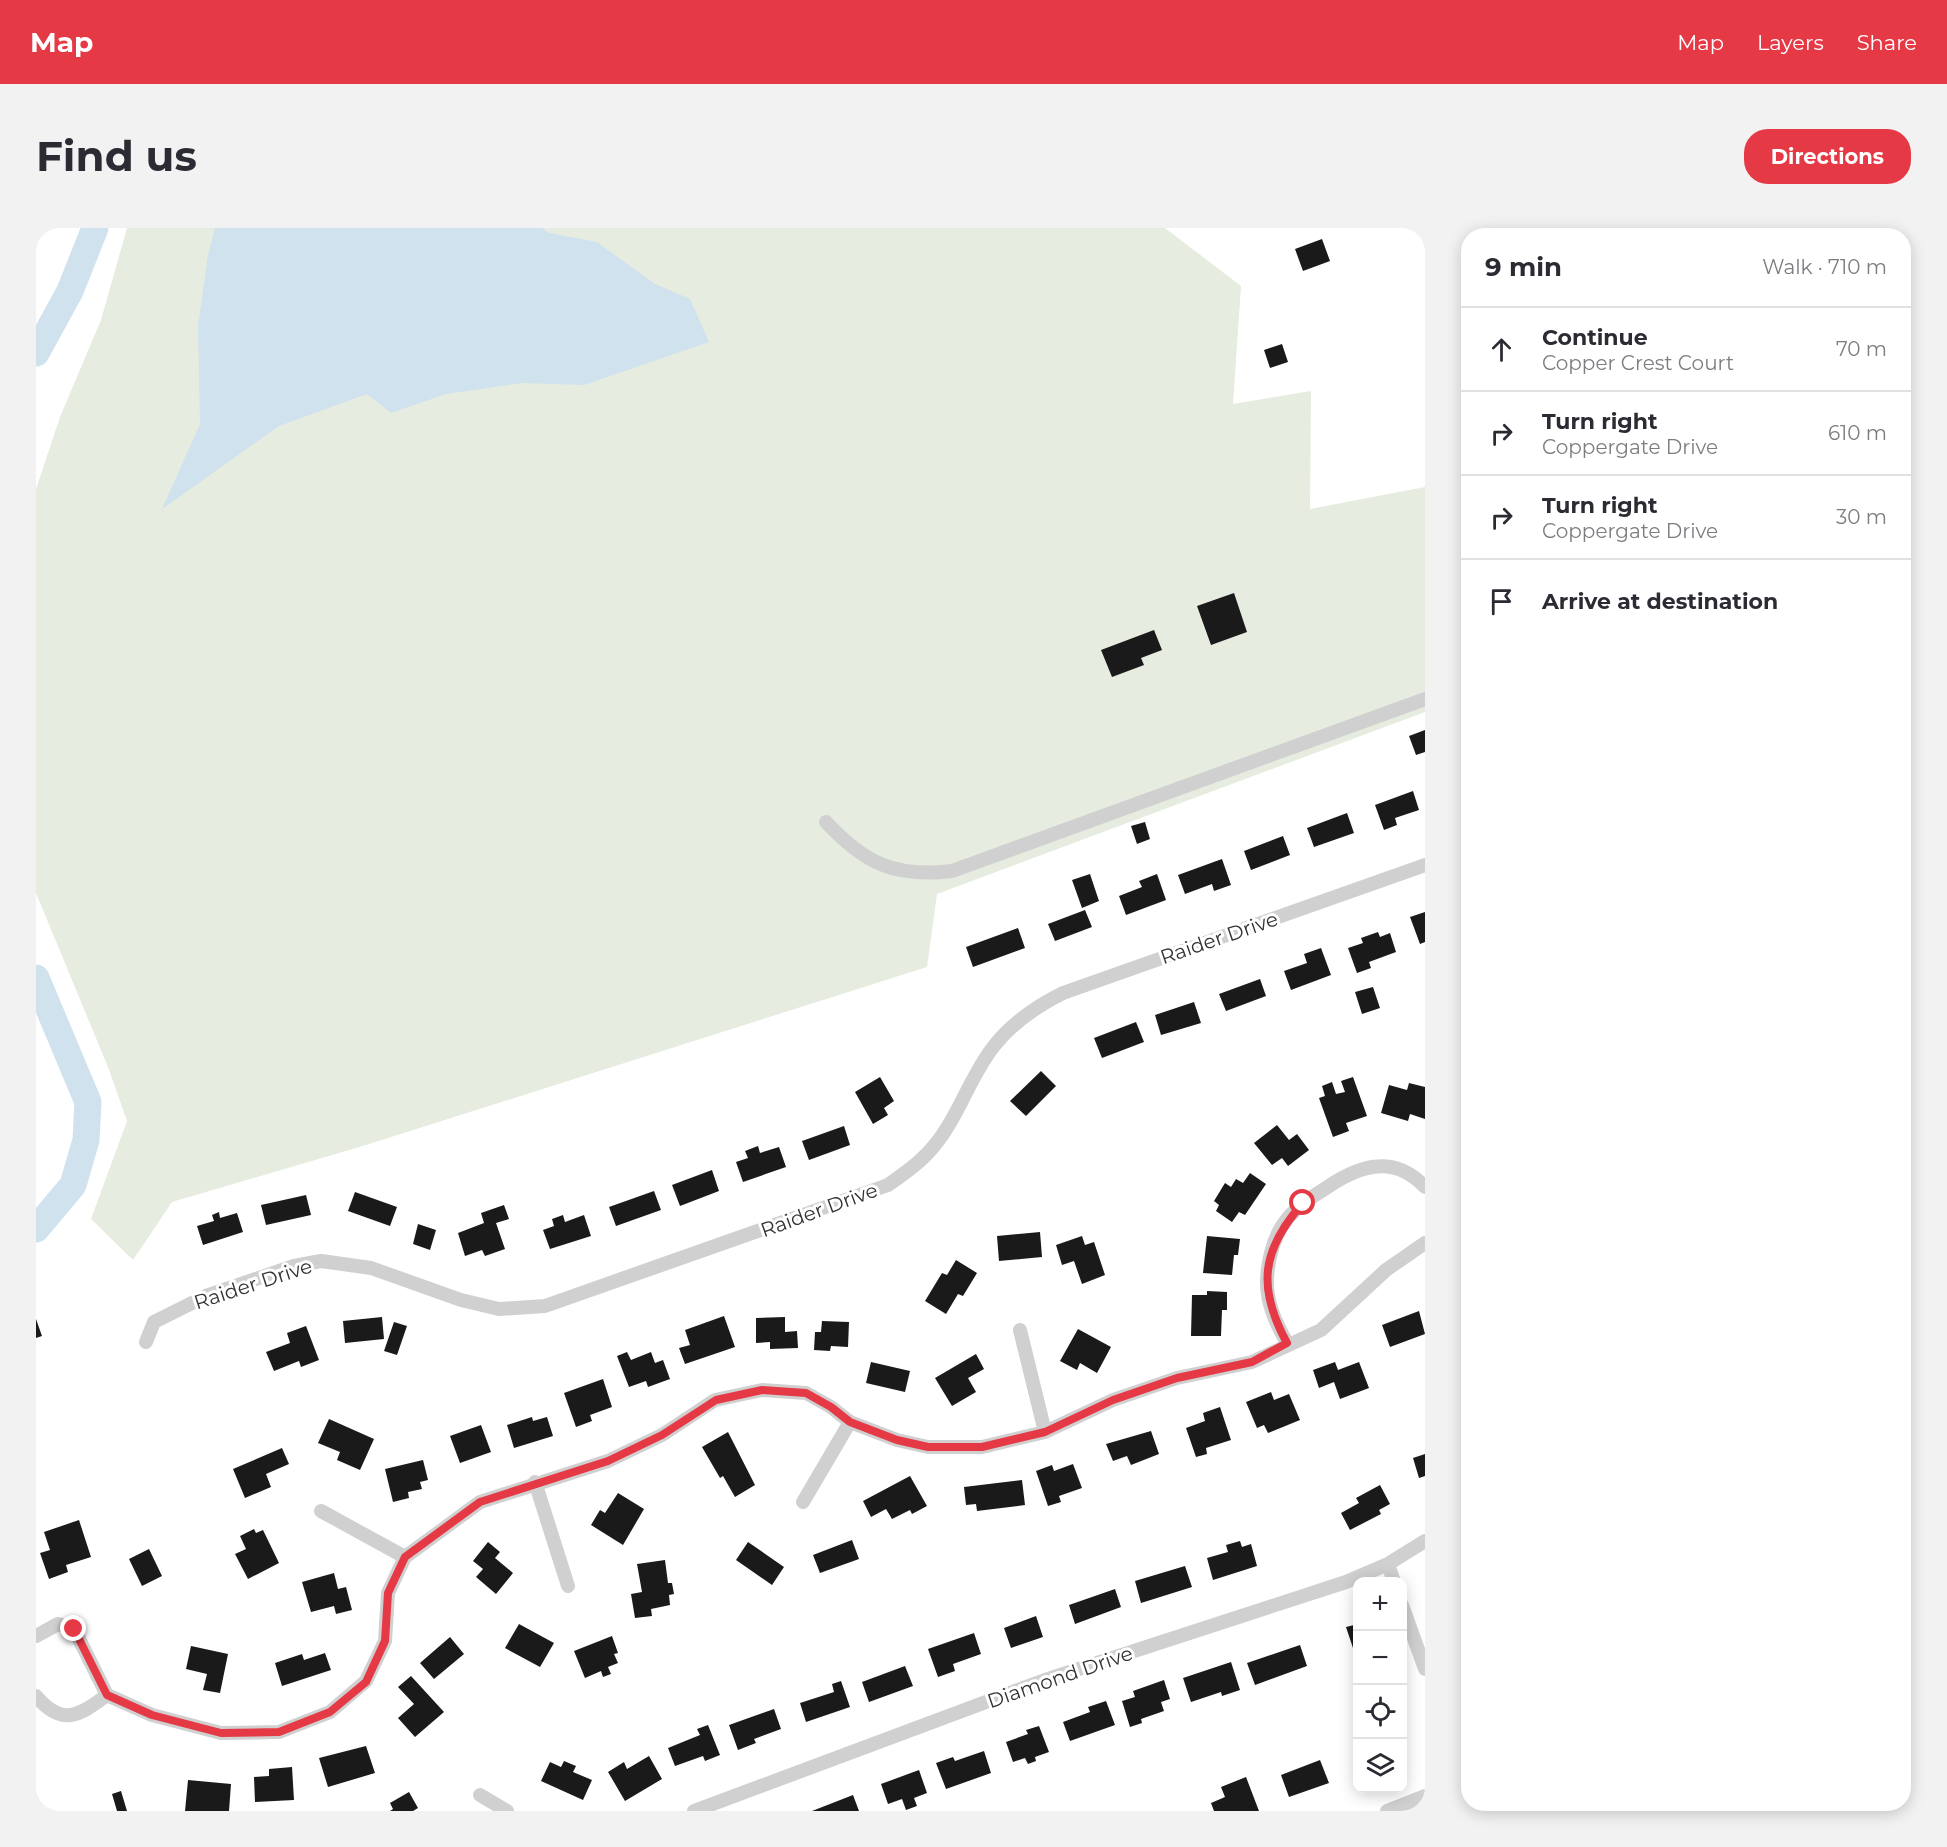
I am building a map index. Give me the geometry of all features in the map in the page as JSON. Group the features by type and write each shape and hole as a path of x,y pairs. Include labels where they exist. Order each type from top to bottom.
{"street":[{"path":"826,822 859,854 894,870 934,873 952,871 1425,699"},
{"name":"Raider Drive","path":"146,1342 154,1322 206,1296 294,1266 321,1261 371,1268 461,1300 499,1309 545,1306 888,1185 912,1168 935,1145 993,1047 1016,1023 1040,1005 1063,993 1425,866"},
{"path":"1287,1343 1274,1318 1267,1284 1272,1250 1282,1226 1303,1203 1349,1172 1374,1165 1404,1170 1425,1186"},
{"path":"36,1636 58,1624 74,1629 107,1695 152,1715 221,1733 279,1732 330,1712 366,1682 385,1641 388,1593 405,1557 480,1502 535,1482 608,1461 662,1435 716,1400 762,1390 806,1393 831,1407 850,1422 897,1440 928,1447 982,1447 1045,1432 1113,1400 1177,1378 1252,1362 1287,1343 1321,1330 1386,1270 1425,1243"},
{"path":"1020,1330 1045,1432"},
{"path":"803,1502 850,1422"},
{"path":"535,1482 568,1586"},
{"path":"321,1511 405,1557"},
{"name":"Diamond Drive","path":"694,1811 1045,1680 1346,1582 1388,1564 1425,1541"},
{"path":"1388,1564 1393,1577"},
{"path":"1407,1619 1425,1669"},
{"path":"36,1696 48,1710 60,1716 81,1714 107,1695"},
{"path":"480,1795 507,1811"},
{"path":"1386,1811 1425,1796"}],"shaded area":[{"path":"127,228 1165,228 1241,286 1233,404 1311,391 1310,509 1425,487 1425,712 937,894 927,967 366,1145 172,1202 133,1260 91,1219 127,1121 108,1067 36,893 36,489 60,417 101,320"}],"water":[{"path":"215,228 542,228 549,233 597,242 655,284 690,299 709,342 584,385 522,383 446,394 391,413 367,394 279,426 162,509 200,424 198,326 208,255"}],"building":[{"path":"1322,239 1330,261 1303,271 1295,249"},
{"path":"1282,344 1288,362 1270,368 1264,350"},
{"path":"1234,593 1247,632 1211,645 1197,606"},
{"path":"1154,630 1162,650 1141,658 1144,665 1112,677 1101,650"},
{"path":"1425,730 1425,752 1416,755 1409,736"},
{"path":"1413,791 1419,810 1395,818 1397,825 1384,830 1375,805"},
{"path":"1347,813 1354,833 1314,847 1307,828"},
{"path":"1145,822 1150,839 1137,844 1131,826"},
{"path":"1283,836 1290,855 1251,870 1244,851"},
{"path":"1222,859 1231,885 1214,891 1212,884 1185,894 1178,875"},
{"path":"1090,874 1099,901 1082,908 1072,880"},
{"path":"1157,874 1166,900 1126,915 1119,896 1142,887 1139,881"},
{"path":"1085,910 1092,927 1055,941 1048,924"},
{"path":"1425,912 1425,942 1420,944 1410,917"},
{"path":"1018,928 1025,948 973,967 966,947"},
{"path":"1378,932 1380,937 1390,933 1396,952 1369,962 1371,968 1357,973 1348,948 1363,943 1361,938"},
{"path":"1321,948 1331,975 1291,990 1284,971 1307,963 1304,954"},
{"path":"1260,979 1266,996 1226,1011 1219,994"},
{"path":"1373,987 1380,1008 1362,1014 1355,992"},
{"path":"1194,1002 1201,1023 1161,1035 1155,1015"},
{"path":"1136,1022 1144,1042 1102,1058 1094,1038"},
{"path":"1041,1071 1056,1086 1026,1116 1010,1101"},
{"path":"880,1077 894,1101 884,1108 888,1115 873,1124 855,1092"},
{"path":"1353,1077 1367,1116 1346,1123 1349,1131 1333,1137 1319,1098 1325,1096 1322,1086 1332,1082 1336,1094 1345,1092 1341,1081"},
{"path":"1409,1083 1425,1087 1425,1119 1410,1114 1408,1121 1381,1113 1389,1085 1407,1090"},
{"path":"1277,1125 1289,1140 1297,1134 1309,1150 1288,1166 1282,1158 1272,1165 1254,1143"},
{"path":"844,1126 850,1145 809,1160 802,1141"},
{"path":"758,1146 760,1153 779,1147 786,1167 743,1182 736,1162 748,1158 745,1151"},
{"path":"712,1170 719,1191 680,1206 672,1185"},
{"path":"1250,1173 1266,1184 1245,1215 1239,1212 1232,1222 1216,1211 1219,1205 1214,1201 1225,1183 1231,1187 1236,1179 1243,1183"},
{"path":"654,1191 661,1210 616,1226 609,1207"},
{"path":"355,1192 397,1207 390,1226 348,1211"},
{"path":"306,1195 311,1215 266,1225 261,1205"},
{"path":"504,1205 509,1219 496,1223 505,1249 485,1256 482,1250 465,1256 458,1233 484,1223 481,1213"},
{"path":"219,1212 220,1218 237,1213 243,1232 203,1245 197,1226 214,1221 212,1215"},
{"path":"563,1215 565,1222 584,1215 591,1236 550,1249 543,1230 554,1226 552,1219"},
{"path":"418,1224 436,1230 430,1250 413,1244"},
{"path":"1040,1232 1042,1257 999,1261 997,1236"},
{"path":"1082,1236 1085,1245 1094,1242 1105,1275 1082,1284 1074,1261 1062,1265 1056,1245"},
{"path":"1207,1236 1240,1239 1238,1255 1234,1255 1232,1275 1203,1273"},
{"path":"956,1260 977,1273 963,1296 958,1294 946,1314 925,1301 942,1273 947,1275"},
{"path":"1207,1291 1227,1292 1227,1310 1222,1310 1221,1336 1191,1336 1192,1295 1207,1295"},
{"path":"1419,1311 1425,1334 1390,1347 1382,1325"},
{"path":"724,1316 735,1347 685,1364 679,1348 690,1345 685,1330"},
{"path":"382,1317 384,1339 345,1343 343,1321"},
{"path":"785,1317 785,1332 797,1331 798,1348 770,1349 770,1342 756,1343 756,1318"},
{"path":"36,1319 42,1336 36,1338"},
{"path":"822,1321 849,1322 848,1347 831,1346 830,1351 814,1350 815,1332 821,1332"},
{"path":"394,1322 407,1326 397,1355 384,1351"},
{"path":"306,1326 319,1360 301,1367 299,1361 274,1371 266,1352 290,1343 287,1333"},
{"path":"1078,1329 1111,1347 1097,1373 1080,1363 1077,1370 1060,1361"},
{"path":"627,1352 631,1360 651,1352 655,1363 663,1360 670,1379 648,1387 646,1381 629,1387 617,1356"},
{"path":"976,1354 984,1369 968,1378 976,1392 952,1406 935,1378"},
{"path":"871,1362 910,1371 905,1392 866,1383"},
{"path":"1335,1362 1338,1370 1359,1362 1369,1388 1340,1399 1334,1382 1319,1388 1313,1370"},
{"path":"603,1379 612,1407 590,1415 592,1421 576,1427 564,1393"},
{"path":"1271,1392 1274,1400 1289,1394 1300,1420 1268,1433 1264,1425 1257,1428 1246,1402"},
{"path":"1220,1407 1231,1440 1206,1448 1207,1454 1196,1457 1186,1428 1205,1421 1203,1413"},
{"path":"532,1417 533,1421 547,1417 553,1436 514,1448 507,1425"},
{"path":"329,1419 374,1439 360,1470 337,1460 340,1452 318,1443"},
{"path":"481,1425 491,1452 460,1463 450,1436"},
{"path":"1151,1431 1159,1454 1131,1465 1127,1456 1113,1461 1106,1444"},
{"path":"728,1432 755,1485 735,1497 723,1476 720,1478 702,1447"},
{"path":"282,1448 289,1464 266,1474 271,1487 245,1498 233,1469"},
{"path":"1425,1454 1425,1476 1419,1478 1413,1458"},
{"path":"423,1460 428,1480 420,1482 422,1489 408,1492 409,1498 393,1502 385,1469"},
{"path":"1073,1464 1082,1488 1059,1496 1061,1502 1048,1506 1036,1471 1052,1465 1054,1471"},
{"path":"910,1476 927,1506 912,1514 910,1510 892,1519 886,1509 871,1517 863,1501"},
{"path":"1022,1480 1025,1505 977,1511 976,1504 966,1505 964,1487"},
{"path":"1380,1485 1390,1504 1379,1510 1381,1514 1350,1530 1341,1513 1359,1503 1356,1498"},
{"path":"618,1493 644,1509 623,1545 591,1525 600,1510 605,1513"},
{"path":"79,1520 91,1557 66,1565 68,1572 49,1579 40,1553 50,1550 44,1532"},
{"path":"254,1529 256,1533 263,1530 279,1563 248,1579 235,1554 246,1549 240,1536"},
{"path":"852,1540 859,1559 820,1573 813,1555"},
{"path":"1240,1541 1242,1547 1251,1544 1257,1566 1213,1580 1207,1558 1228,1552 1226,1545"},
{"path":"488,1542 500,1552 495,1558 513,1573 496,1594 476,1577 483,1569 473,1561"},
{"path":"748,1542 784,1567 772,1585 736,1560"},
{"path":"149,1549 162,1576 142,1586 129,1559"},
{"path":"665,1560 668,1583 672,1583 674,1594 669,1595 670,1605 651,1609 652,1616 635,1618 631,1594 642,1592 637,1564"},
{"path":"1185,1566 1192,1587 1141,1603 1135,1581"},
{"path":"334,1573 338,1589 346,1587 352,1610 336,1614 334,1606 311,1612 302,1582"},
{"path":"1115,1589 1121,1607 1075,1624 1069,1605"},
{"path":"1036,1616 1043,1637 1011,1648 1004,1628"},
{"path":"519,1624 554,1643 540,1667 505,1648"},
{"path":"1353,1625 1353,1648 1346,1627"},
{"path":"974,1633 981,1654 953,1664 955,1671 938,1677 928,1649"},
{"path":"612,1636 618,1653 614,1654 618,1663 608,1667 611,1674 603,1677 601,1671 585,1678 574,1651"},
{"path":"450,1637 464,1654 434,1679 420,1663"},
{"path":"1300,1645 1307,1666 1255,1685 1247,1663"},
{"path":"191,1646 228,1654 220,1693 203,1690 207,1674 186,1669"},
{"path":"325,1653 331,1670 282,1686 275,1663 302,1654 304,1660"},
{"path":"1231,1662 1240,1690 1222,1696 1221,1692 1191,1702 1183,1678"},
{"path":"905,1666 913,1686 869,1702 862,1682"},
{"path":"411,1676 444,1712 415,1737 398,1718 414,1704 398,1687"},
{"path":"1164,1680 1170,1699 1161,1702 1164,1711 1141,1719 1142,1723 1130,1727 1122,1701 1135,1697 1133,1691"},
{"path":"841,1681 850,1707 806,1722 800,1703 834,1692 832,1684"},
{"path":"1106,1701 1115,1725 1070,1741 1063,1722 1090,1712 1088,1707"},
{"path":"774,1709 781,1729 754,1739 756,1743 738,1750 729,1725"},
{"path":"708,1725 720,1755 705,1761 703,1756 675,1766 668,1748 700,1735 697,1729"},
{"path":"1039,1726 1049,1752 1035,1757 1036,1761 1028,1764 1025,1758 1013,1762 1006,1742 1028,1734 1026,1730"},
{"path":"366,1746 375,1773 328,1787 319,1758"},
{"path":"984,1751 991,1773 946,1789 936,1763 953,1757 955,1761"},
{"path":"649,1756 662,1779 625,1801 608,1772 624,1762 627,1769"},
{"path":"1320,1760 1329,1783 1289,1797 1281,1775"},
{"path":"564,1761 576,1766 573,1772 592,1780 583,1800 541,1781 550,1762 561,1767"},
{"path":"292,1767 294,1800 255,1802 254,1777 269,1776 269,1769"},
{"path":"919,1770 927,1793 914,1798 917,1806 906,1810 902,1799 888,1804 881,1784"},
{"path":"1246,1777 1259,1811 1214,1811 1211,1803 1225,1797 1221,1787"},
{"path":"188,1780 231,1784 229,1811 185,1811"},
{"path":"121,1791 127,1811 117,1811 112,1794"},
{"path":"409,1792 418,1808 413,1811 390,1811 393,1809 390,1803"},
{"path":"853,1795 859,1811 812,1811"}],"waterway":[{"path":"36,353 70,291 95,228"},
{"path":"36,978 88,1102 86,1140 73,1185 36,1229"}],"route":[{"path":"74,1629 107,1695 152,1715 221,1733 279,1732 330,1712 366,1682 385,1641 388,1593 405,1557 480,1502 535,1482 608,1461 662,1435 716,1400 762,1390 806,1393 831,1407 850,1422 897,1440 928,1447 982,1447 1045,1432 1113,1400 1177,1378 1252,1362 1287,1343 1274,1318 1267,1284 1272,1250 1282,1226 1303,1203"}]}
